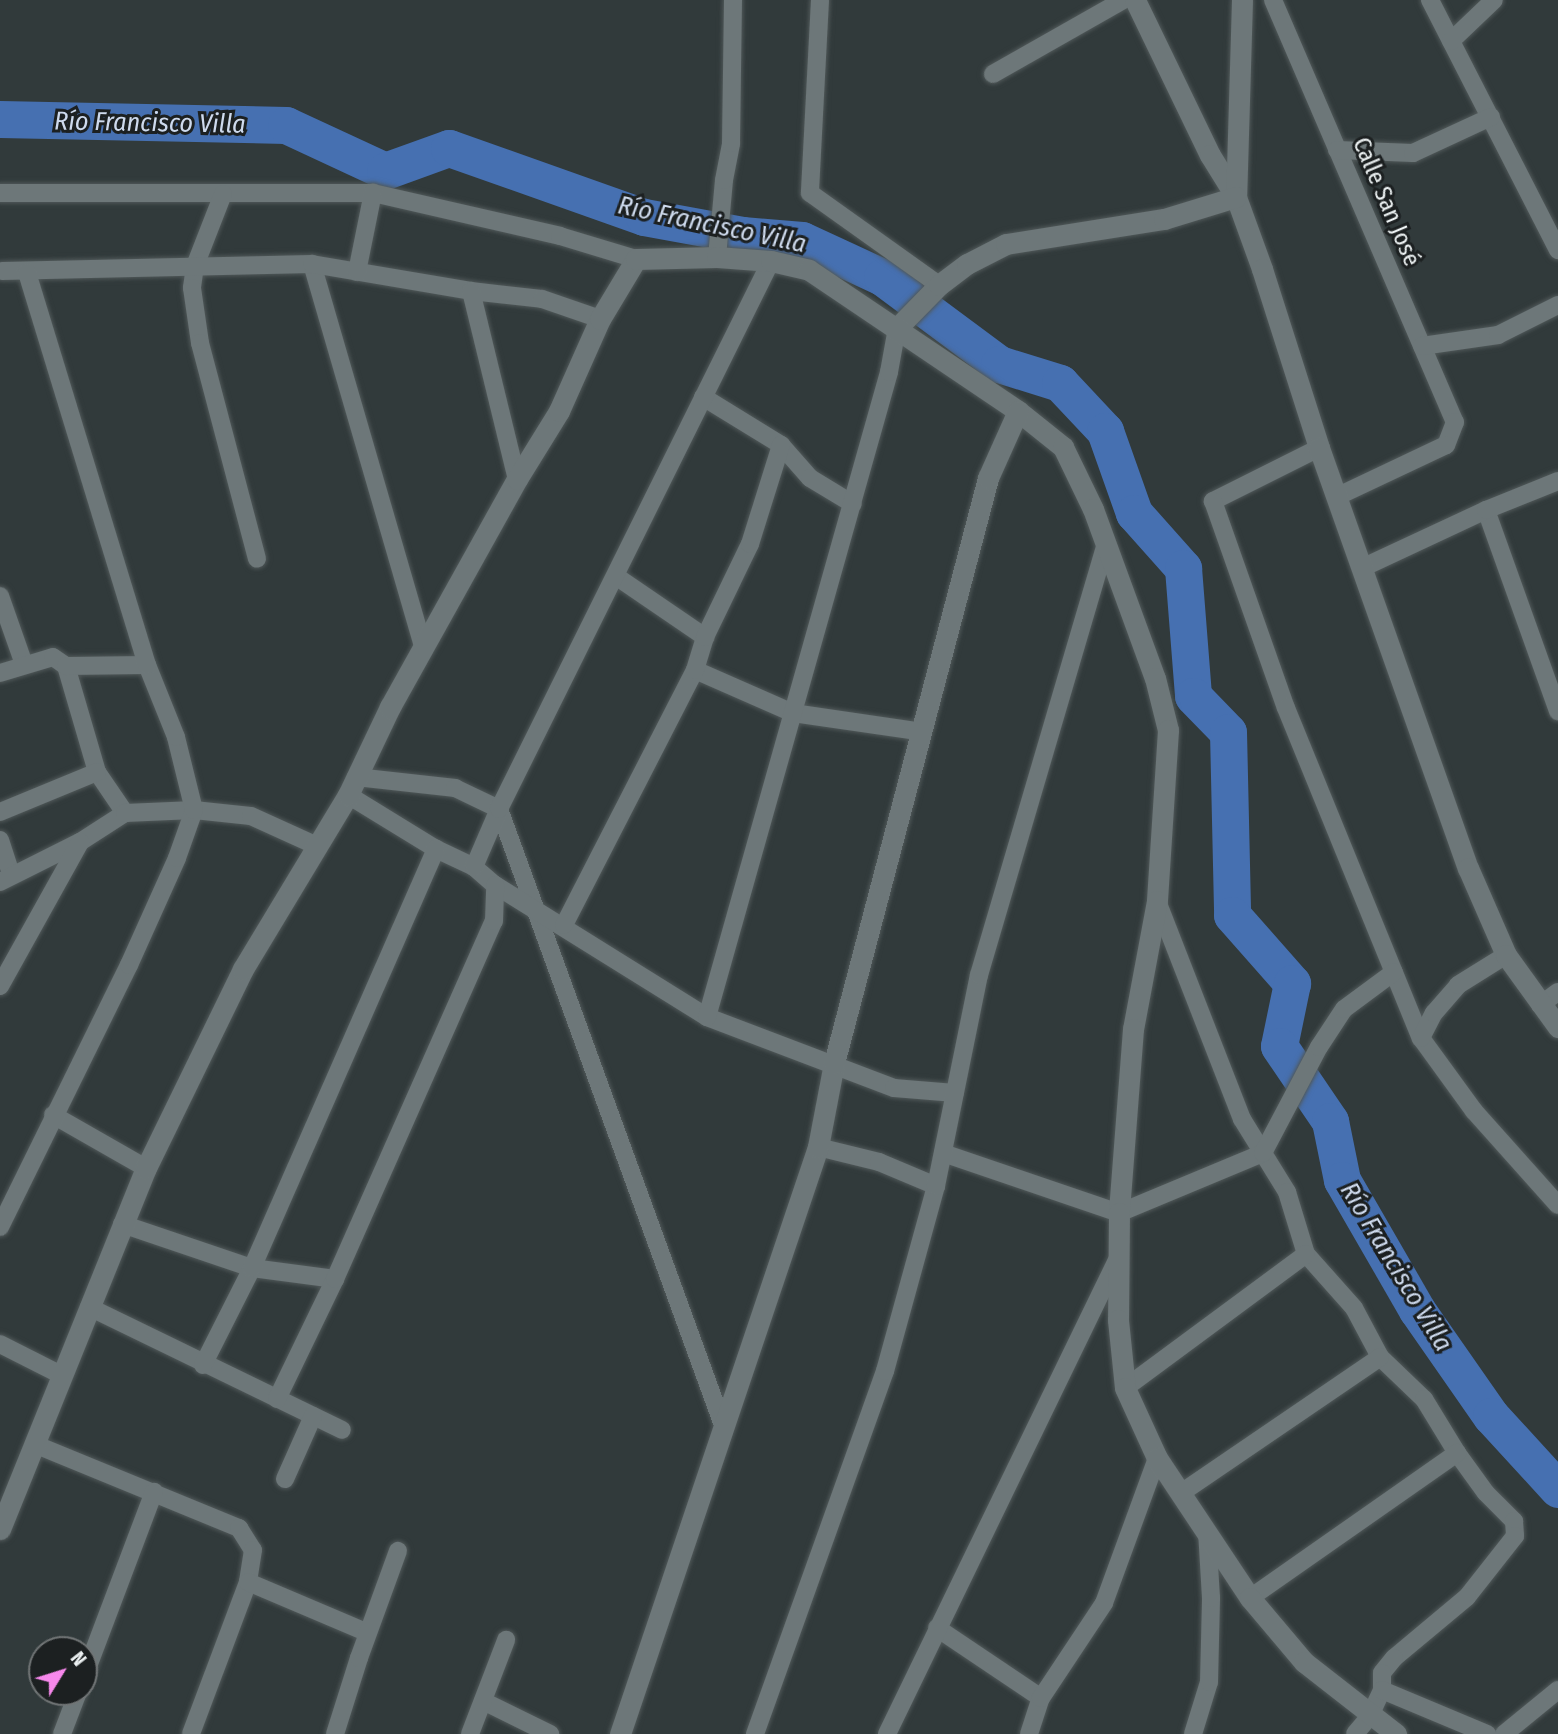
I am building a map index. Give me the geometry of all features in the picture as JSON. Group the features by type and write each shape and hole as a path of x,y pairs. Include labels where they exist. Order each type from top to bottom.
{"main road":[{"path":"1135,0 1210,155 1236,197 1319,448 1364,567 1468,868 1506,955 1558,1027"},
{"path":"1236,197 1242,0"},
{"path":"897,328 939,285 967,264 1006,244 1164,219 1236,197"},
{"path":"0,1530 146,1168 243,969 352,786 424,647 517,479 559,411 600,319 636,259 717,257 771,261 809,270 1018,411 1063,447 1093,509 1156,678 1168,730 1157,901 1133,1029 1119,1213 1118,1320 1125,1388 1157,1458 1250,1598 1304,1662 1396,1734"},
{"path":"620,1734 818,1147 834,1063 988,478 1018,411"}],"street":[{"path":"717,257 724,180 731,143 733,0"},
{"path":"820,0 810,193 939,285"},
{"path":"993,74 1123,0"},
{"name":"Calle San José","path":"1273,0 1455,422 1446,445 1338,496"},
{"path":"1430,0 1558,250"},
{"path":"1451,41 1494,0"},
{"path":"1337,150 1413,153 1491,117"},
{"path":"0,193 373,193 560,236 636,259"},
{"path":"357,272 373,193"},
{"path":"223,194 195,266 192,289 200,343 257,559"},
{"path":"474,867 499,809 617,577 771,261"},
{"path":"312,264 424,647"},
{"path":"2,271 312,264 471,291 542,299 600,319"},
{"path":"0,1227 128,965 177,858 194,810 176,737 147,665 27,272"},
{"path":"471,291 517,479"},
{"path":"1422,346 1498,335 1558,305"},
{"path":"707,1017 853,504 889,372 897,328"},
{"path":"703,397 781,445 810,478 853,504"},
{"path":"564,925 695,670 705,637 750,544 781,445"},
{"path":"1319,448 1213,500 1286,708 1422,1038 1474,1111 1558,1205"},
{"path":"1364,567 1486,510 1558,481"},
{"path":"1486,510 1558,711"},
{"path":"755,1734 885,1371 936,1186 979,975 1105,546"},
{"path":"617,577 705,637"},
{"path":"0,596 24,664"},
{"path":"0,673 52,657 66,666 147,665"},
{"path":"66,666 97,772 125,813"},
{"path":"695,670 793,713 923,732"},
{"path":"0,812 97,772"},
{"path":"352,786 436,849 474,867 495,885 564,925 707,1017 894,1088 955,1093"},
{"path":"352,786 455,788 499,809 532,906 724,1428"},
{"path":"0,840 6,878 80,842 125,813 194,810 251,816 317,846"},
{"path":"0,986 80,842"},
{"path":"203,1365 252,1268 436,849"},
{"path":"277,1399 335,1279 494,921 495,885"},
{"path":"1157,901 1242,1119 1287,1192 1306,1254 1334,1281 1354,1308 1380,1357 1424,1399 1457,1453 1486,1493 1514,1521 1515,1536 1467,1597 1394,1658 1382,1673 1382,1690 1370,1716 1355,1734"},
{"path":"1422,1038 1434,1013 1458,985 1506,955"},
{"path":"943,1153 1119,1213 1263,1153 1319,1047 1344,1009 1394,972"},
{"path":"1540,1005 1558,992"},
{"path":"53,1115 146,1168"},
{"path":"818,1147 878,1162 936,1186"},
{"path":"122,1224 252,1268 335,1279"},
{"path":"1125,1388 1306,1254"},
{"path":"887,1734 1119,1257"},
{"path":"89,1307 203,1365 342,1430"},
{"path":"0,1345 61,1375"},
{"path":"1181,1493 1380,1357"},
{"path":"285,1479 313,1416"},
{"path":"34,1444 239,1528 253,1550 248,1582 191,1734"},
{"path":"1250,1598 1457,1453"},
{"path":"1029,1734 1041,1698 1104,1603 1157,1458"},
{"path":"98,1640 154,1492"},
{"path":"1193,1734 1209,1682 1211,1598 1207,1531"},
{"path":"335,1734 398,1551"},
{"path":"248,1582 368,1633"},
{"path":"937,1628 1041,1698"},
{"path":"470,1734 506,1640"},
{"path":"1382,1690 1487,1734"},
{"path":"1504,1734 1558,1690"},
{"path":"483,1701 550,1734"},
{"path":"62,1734 73,1706"}],"waterway":[{"name":"Río Francisco Villa","path":"0,119 286,125 385,171 449,148 644,217 742,235 802,240 882,277 999,364 1060,383 1105,431 1134,513 1183,568 1193,696 1228,732 1232,915 1292,983 1279,1046 1330,1121 1342,1180 1417,1310 1491,1416 1558,1489"}]}
